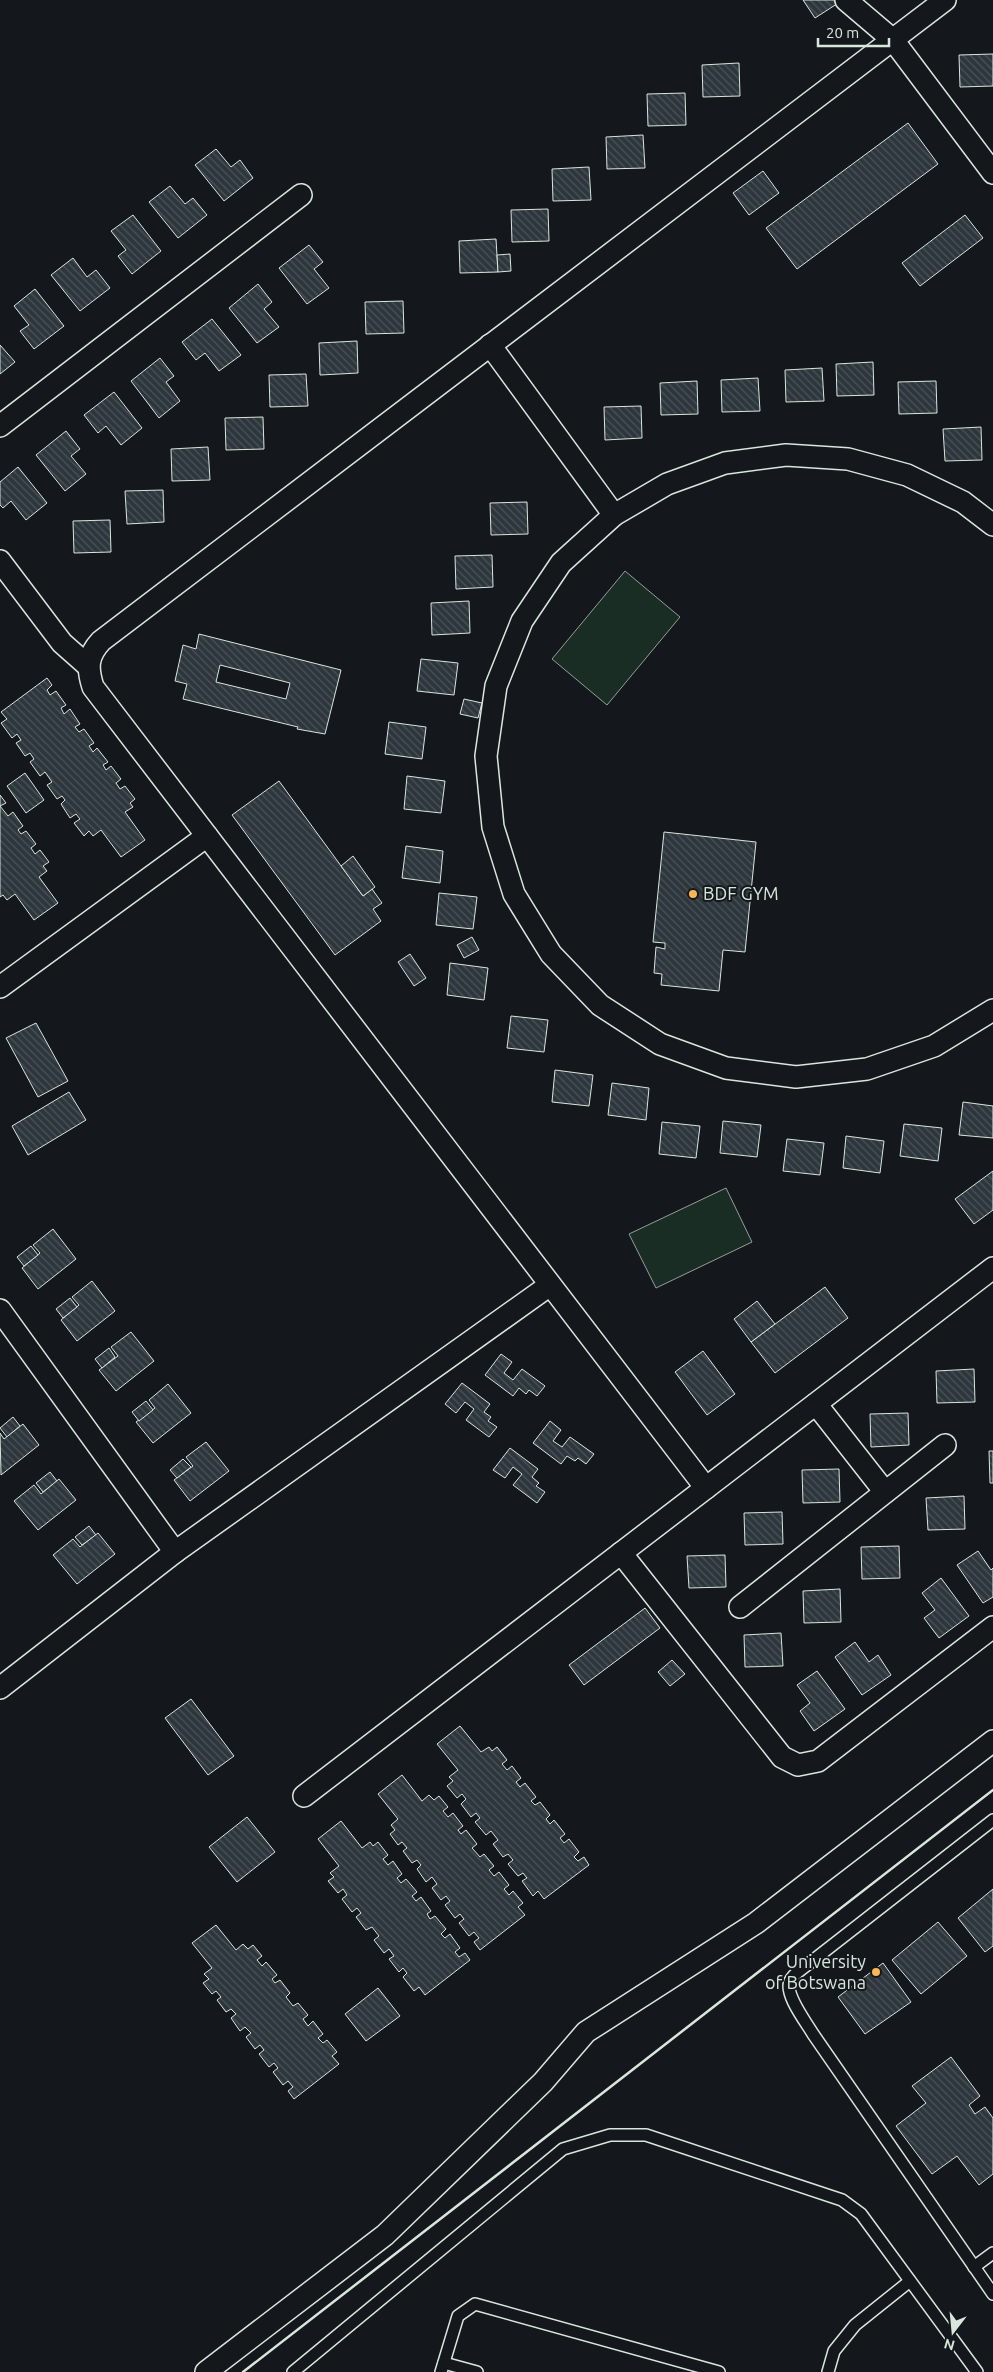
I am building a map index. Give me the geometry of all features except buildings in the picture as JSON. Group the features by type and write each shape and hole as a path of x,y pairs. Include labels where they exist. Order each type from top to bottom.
{"street":[{"path":"846,0 893,40 993,173"},
{"path":"706,1488 94,687 88,666 93,649 101,641 945,0"},
{"path":"0,426 301,195"},
{"path":"490,345 614,515"},
{"path":"993,525 963,502 907,475 848,459 786,455 725,464 675,481 614,515 561,563 522,621 496,686 486,756 492,826 514,894 551,954 600,1005 660,1044 726,1068 796,1077 867,1069 934,1046 993,1010"},
{"path":"0,562 62,643 88,666"},
{"path":"0,987 207,836"},
{"path":"304,1796 993,1268"},
{"path":"2,1683 175,1552 550,1285"},
{"path":"0,1310 175,1552"},
{"path":"816,1404 885,1492"},
{"path":"740,1607 945,1445"},
{"path":"621,1553 782,1757 798,1765 818,1761 993,1627"},
{"path":"206,2372 384,2234 543,2082 586,2032 756,1923 993,1741"}],"lane":[{"path":"993,1820 798,1972 790,1980 788,1987 791,1998 813,2034 993,2294"},
{"path":"293,2372 563,2149 610,2135 646,2135 842,2200 860,2214 977,2372"},
{"path":"974,2267 993,2253"},
{"path":"828,2372 834,2351 855,2325 910,2281"},
{"path":"477,2372 442,2367 458,2316 475,2304 719,2372"}],"green space":[{"path":"625,571 680,617 607,705 552,659"},
{"path":"726,1188 752,1242 656,1288 629,1234"}],"wall":[{"path":"243,2372 993,1790"}],"place":[{"name":"BDF GYM","path":"693,894"},
{"name":"University of Botswana","path":"876,1972"}]}
